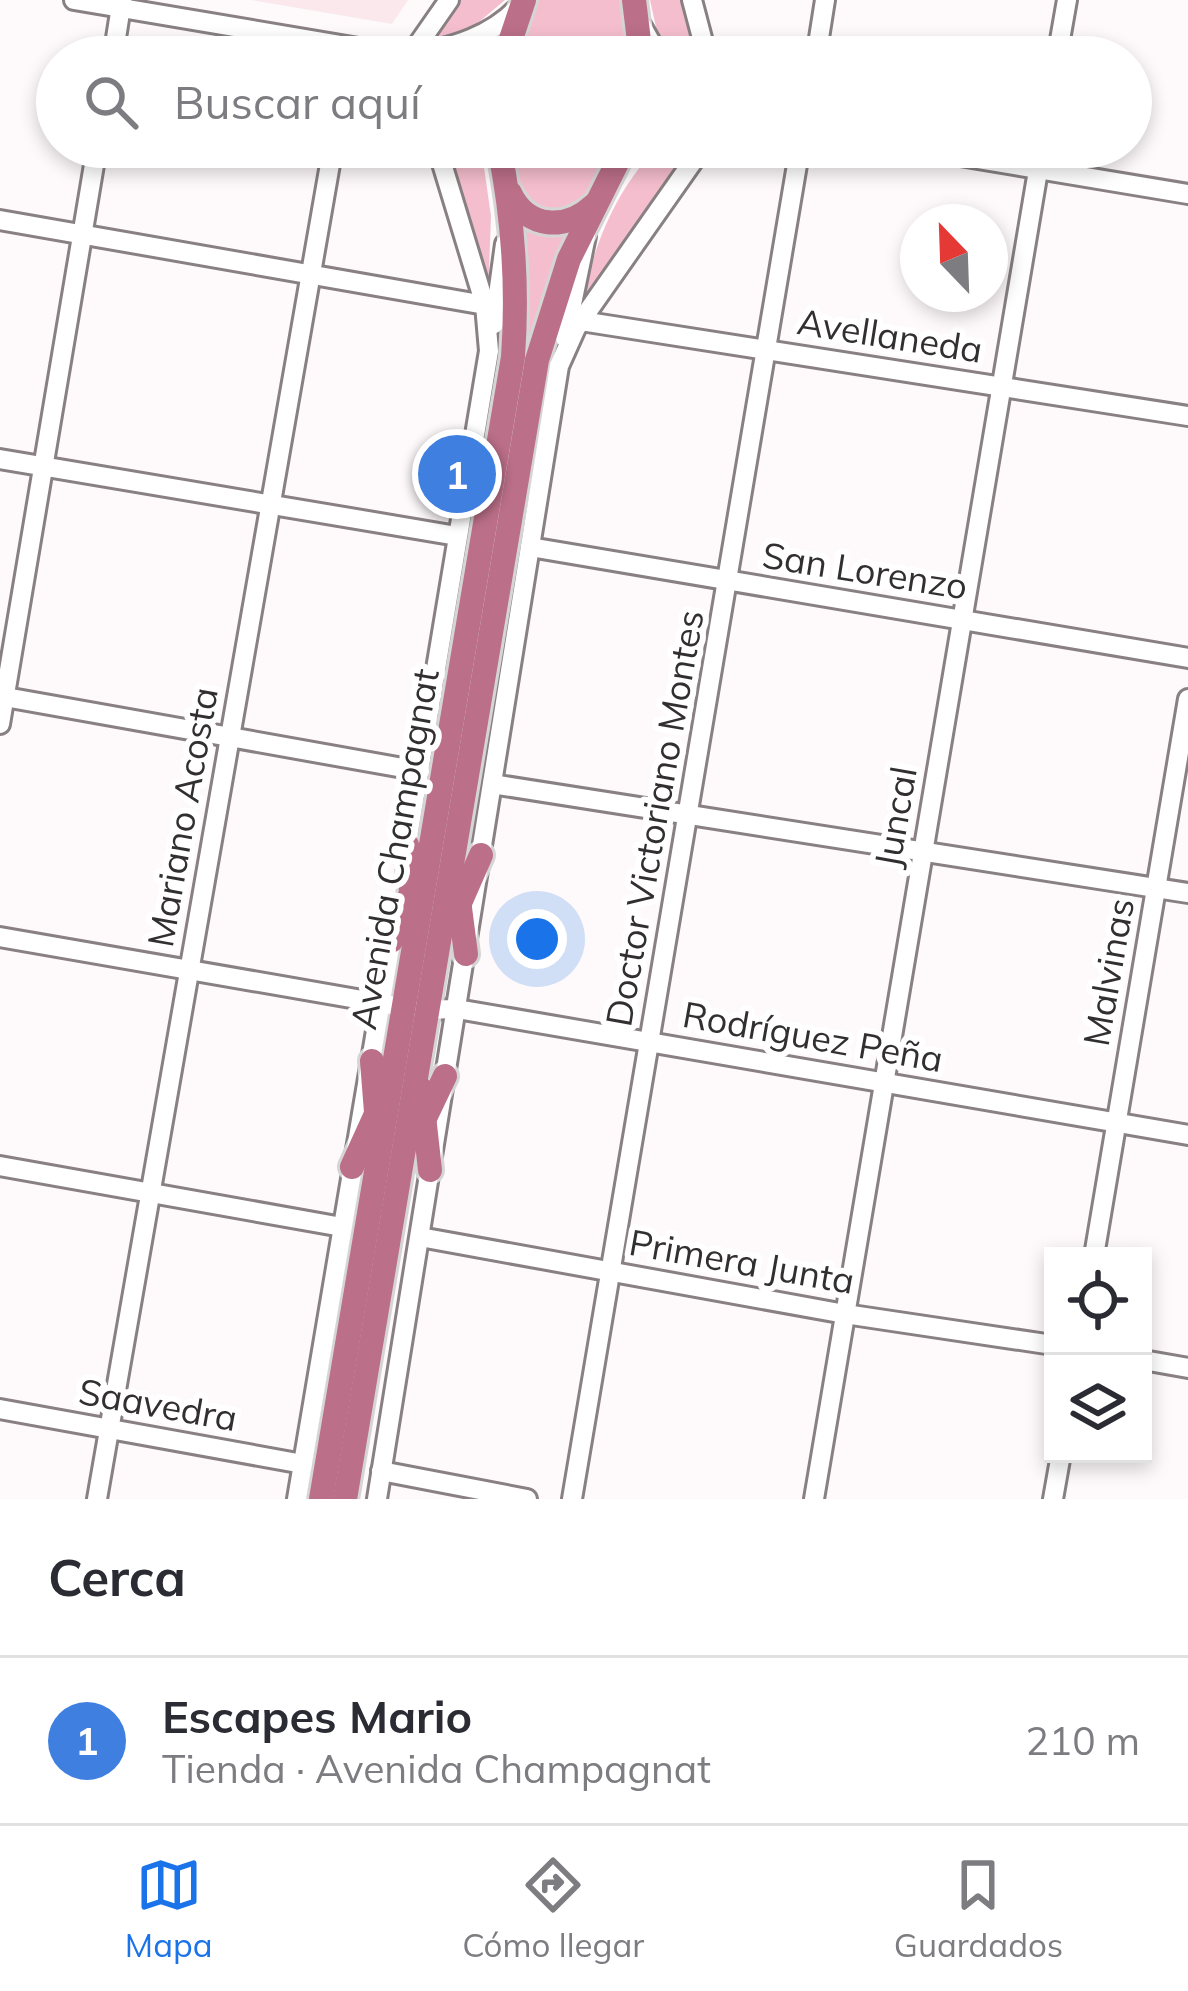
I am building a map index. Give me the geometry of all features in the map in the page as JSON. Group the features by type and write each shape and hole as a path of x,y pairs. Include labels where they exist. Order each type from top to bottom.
{"highway":[{"path":"512,36 524,0"},
{"path":"634,4 638,36"},
{"name":"Avenida Champagnat","path":"345,1499 390,1161 394,1066 513,357 515,305 502,168"},
{"path":"503,168 517,208 545,223 578,218 594,205 610,180"},
{"name":"Avenida Champagnat","path":"431,848 537,360 560,282 615,168"},
{"path":"414,944 411,892 431,848"},
{"path":"431,848 459,903 466,954"},
{"path":"414,944 459,903 481,855"},
{"path":"352,1167 394,1066"},
{"path":"394,1066 426,1116 430,1170"},
{"path":"390,1161 426,1116 445,1076"},
{"path":"376,1115 390,1161"},
{"name":"Avenida Champagnat","path":"321,1499 390,1161"}],"street":[{"path":"74,0 122,4 277,36"},
{"path":"424,36 449,0"},
{"path":"478,36 524,0"},
{"path":"692,0 701,36"},
{"path":"819,36 825,0"},
{"path":"1060,36 1066,0"},
{"path":"116,36 122,4"},
{"path":"634,4 649,36"},
{"path":"0,724 93,168"},
{"name":"Mariano Acosta","path":"97,1499 328,168"},
{"name":"Avenida Champagnat","path":"443,168 485,305 489,351"},
{"path":"610,180 620,168"},
{"name":"Avenida Champagnat","path":"559,366 581,321 688,168"},
{"name":"Doctor Victoriano Montes","path":"572,1499 796,168"},
{"path":"1032,168 1188,194"},
{"name":"Juncal","path":"814,1499 1038,169"},
{"name":"Avenida Champagnat","path":"414,944 431,848 420,771 509,210"},
{"path":"0,220 485,305"},
{"name":"Avenida Champagnat","path":"376,1499 559,366 588,220"},
{"name":"Avellaneda","path":"581,321 1188,416"},
{"path":"0,459 457,536"},
{"name":"San Lorenzo","path":"530,547 1188,658"},
{"path":"2,697 420,771"},
{"name":"Malvinas","path":"1095,1247 1188,699"},
{"path":"492,784 1188,893"},
{"name":"Rodríguez Peña","path":"0,937 404,1007 457,1009 1188,1135"},
{"name":"Avenida Champagnat","path":"297,1499 352,1167 394,1066"},
{"path":"0,1166 342,1227"},
{"name":"Primera Junta","path":"420,1237 844,1314 1044,1345"},
{"path":"1152,1362 1188,1368"},
{"name":"Saavedra","path":"0,1409 303,1464"},
{"path":"1053,1499 1059,1463"},
{"path":"382,1471 527,1499"}],"shaded area":[{"path":"251,0 408,0 392,24"},
{"path":"459,0 505,0 467,32 433,36"},
{"path":"537,0 621,0 626,36 522,36"},
{"path":"650,0 683,0 693,36 658,36"},
{"path":"450,168 484,168 491,216 488,296"},
{"path":"515,168 604,168 577,202 557,214 527,198"},
{"path":"639,168 680,168 582,307 608,221"},
{"path":"518,225 549,234 571,233 547,288 530,348 417,997 522,345"}],"place":[{"name":"Escapes Mario","path":"457,474"}]}
